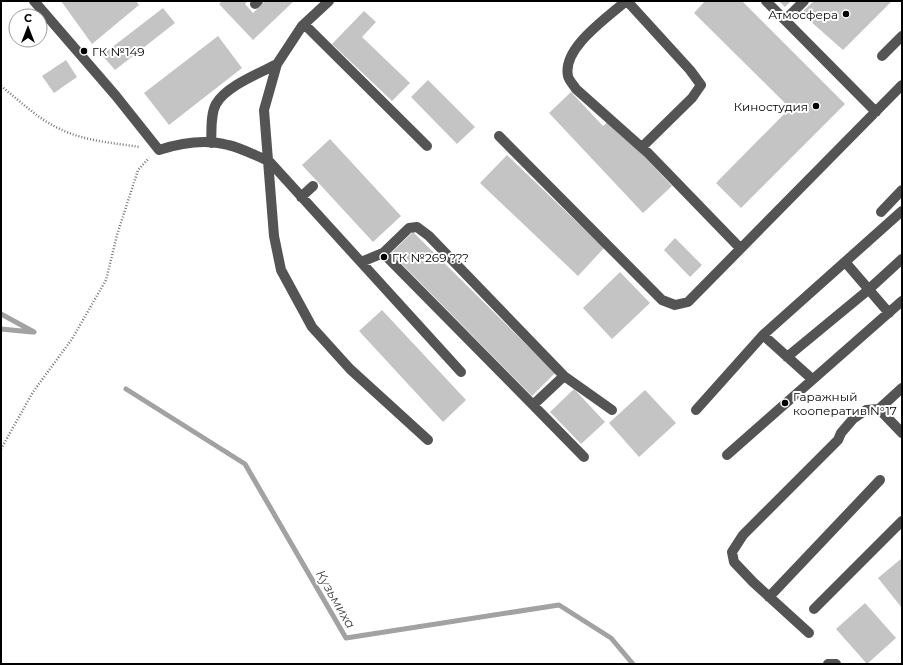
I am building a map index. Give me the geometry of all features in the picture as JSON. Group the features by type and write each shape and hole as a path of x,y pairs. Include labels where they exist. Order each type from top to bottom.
{"lane":[{"path":"34,1 116,96 159,150 179,144 211,143 228,145 269,161 461,372"},
{"path":"329,1 304,24 277,64 264,110 274,236 281,270 312,327 350,369 428,440"},
{"path":"642,147 692,98 701,85 690,70 626,1 580,42 568,62 568,77 576,89 642,147 740,248"},
{"path":"766,1 876,112"},
{"path":"785,20 804,1"},
{"path":"304,24 427,146"},
{"path":"882,56 902,36"},
{"path":"211,143 212,118 216,104 228,90 277,64"},
{"path":"499,136 662,300 675,305 688,302 902,85"},
{"path":"301,196 313,186"},
{"path":"881,212 902,190"},
{"path":"696,410 763,335 846,263 902,211"},
{"path":"361,262 383,254 409,228 417,226 429,236 564,376 612,410"},
{"path":"383,254 584,457"},
{"path":"787,356 869,290 902,259"},
{"path":"846,263 889,313"},
{"path":"727,455 902,301"},
{"path":"763,335 812,379"},
{"path":"532,405 564,376"},
{"path":"809,633 769,597 734,562 732,552 743,535 838,440 841,433 853,419 866,410 879,409 902,388"},
{"path":"879,409 902,433"},
{"path":"769,597 880,480"},
{"path":"814,609 902,521"},
{"path":"828,664 836,664"}],"path":[{"path":"1,86 41,118 61,130 86,137 159,150"},
{"path":"1,449 33,392 72,339 106,280 117,235 138,170 150,156 159,150"}],"building":[{"path":"61,1 136,1 139,5 92,44"},
{"path":"222,1 248,1 245,4 253,13 265,1 294,1 253,40 219,4"},
{"name":"Киностудия","path":"705,1 742,1 845,104 741,208 716,183 790,108 694,13"},
{"path":"779,1 791,1 785,7"},
{"path":"814,1 892,1 843,50 801,13"},
{"path":"163,8 175,23 115,70 102,55"},
{"path":"364,11 376,22 362,37 410,83 392,101 332,44"},
{"path":"218,36 242,68 169,125 144,93"},
{"path":"66,60 77,77 54,93 42,76"},
{"path":"428,80 475,127 457,144 411,97"},
{"path":"571,92 603,126 610,120 672,186 643,213 549,113"},
{"path":"330,139 401,216 373,242 302,165"},
{"path":"507,155 604,248 578,276 480,183"},
{"path":"413,232 555,373 532,396 391,253"},
{"path":"675,238 702,265 690,277 664,250"},
{"path":"620,272 650,303 612,339 583,308"},
{"path":"382,310 466,400 443,422 359,331"},
{"path":"574,389 605,422 581,444 550,412"},
{"path":"645,390 676,423 639,457 609,423"},
{"path":"902,558 902,608 878,578"},
{"path":"865,603 896,638 867,664 836,629"}],"waterway":[{"name":"Кузьмиха","path":"1,314 34,332"},
{"name":"Кузьмиха","path":"1,329 32,332"},
{"name":"Кузьмиха","path":"126,389 245,464 346,638 559,605 611,638 633,664"}],"place":[{"name":"Атмосфера","path":"846,14"},
{"name":"ГК №149","path":"84,51"},
{"name":"Киностудия","path":"816,106"},
{"name":"ГК №269 ???","path":"384,257"},
{"name":"Гаражный кооператив N°17","path":"785,403"}]}
